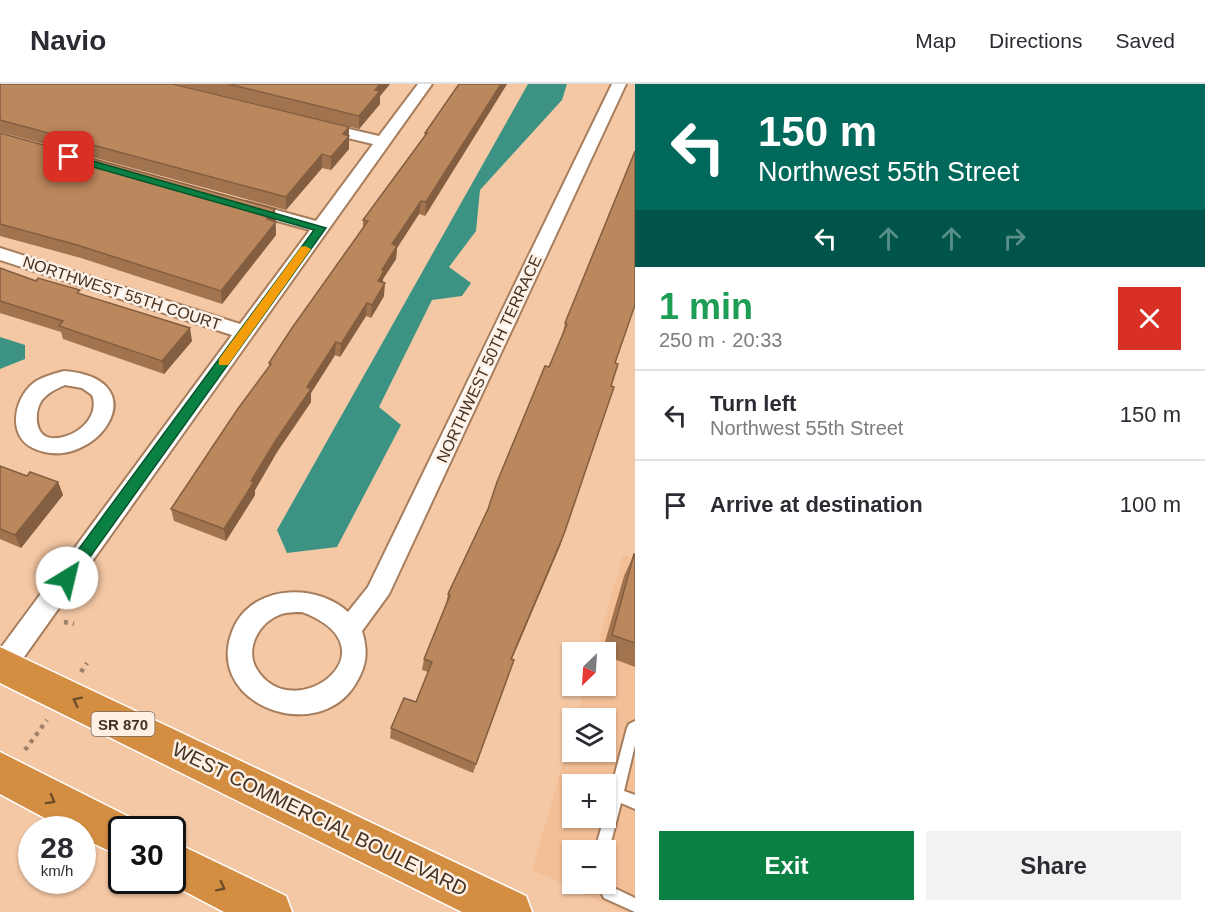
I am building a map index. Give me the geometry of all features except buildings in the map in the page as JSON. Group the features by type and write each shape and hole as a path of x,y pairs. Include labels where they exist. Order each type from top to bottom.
{"highway":[{"name":"WEST COMMERCIAL BOULEVARD","path":"1,666 76,679 510,912"},
{"path":"3,774 108,829"},
{"path":"186,869 270,912"}],"street":[{"path":"1,666 425,84"},
{"name":"NORTHWEST 50TH TERRACE","path":"349,628 377,594 619,84"},
{"path":"305,123 383,142"},
{"path":"229,202 321,228"},
{"name":"NORTHWEST 55TH COURT","path":"0,254 245,332"},
{"path":"302,601 321,605 337,614 349,628 354,643 354,659 338,688 323,698 305,703 285,702 268,696 254,686 244,672 239,655 242,637 251,621 265,609 283,602 302,601"}],"lane":[{"path":"635,728 633,728 616,794 635,802"},
{"path":"611,894 635,905"}],"path":[{"path":"3,774 76,679"}],"shaded area":[{"path":"623,555 635,559 635,912 624,912 585,894 616,894 616,840 562,840 562,884 532,870 563,762 616,762 616,708 579,708 582,696 616,696 616,642 598,642"}],"water":[{"path":"528,84 567,84 562,100 480,190 476,231 449,267 471,283 462,296 432,300 379,407 401,425 337,547 287,553 277,530"},
{"path":"0,337 25,345 25,359 0,369"}],"slow traffic":[{"path":"224,362 305,249"}],"route":[{"path":"67,578 321,228 69,157"}]}
